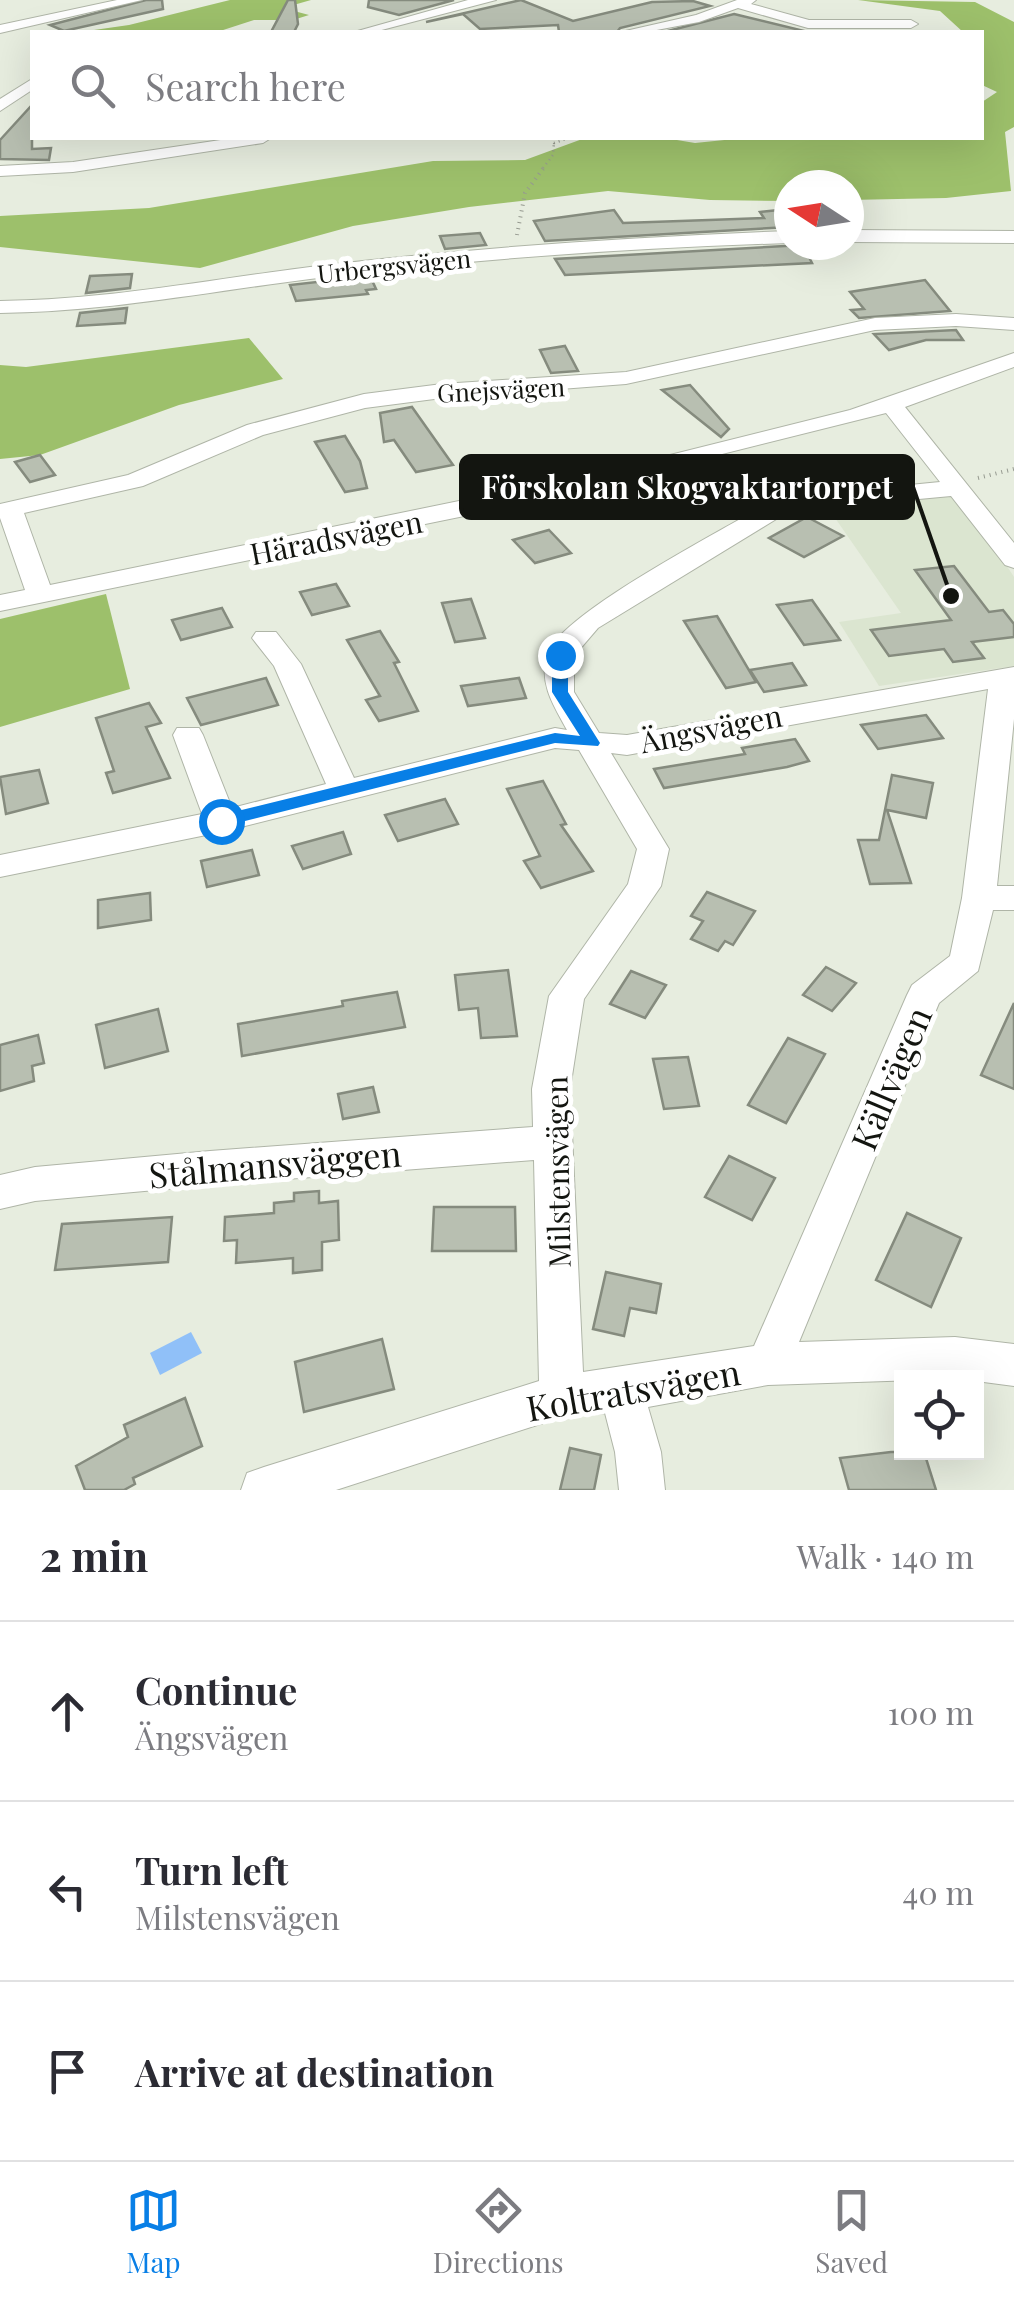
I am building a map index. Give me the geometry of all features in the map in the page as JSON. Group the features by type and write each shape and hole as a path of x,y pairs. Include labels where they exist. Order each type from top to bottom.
{"street":[{"path":"0,29 135,0"},
{"path":"368,30 440,8 489,0"},
{"path":"638,30 699,18 745,3 808,24 911,24"},
{"path":"0,92 30,87"},
{"path":"0,106 30,87"},
{"path":"0,170 73,166 249,140"},
{"path":"864,236 1014,237"},
{"name":"Urbergsvägen","path":"0,307 102,304 312,273 513,254 774,238"},
{"name":"Gnejsvägen","path":"5,510 135,481 254,430 364,401 442,391 626,378 876,324 956,320 1014,324"},
{"name":"Häradsvägen","path":"0,603 564,489 788,434 1014,358"},
{"path":"889,402 1014,560"},
{"path":"734,473 769,512"},
{"name":"Milstensvägen","path":"562,1395 551,1089 567,996 644,886 653,849 560,692 560,655 588,622 769,512 798,503 955,484"},
{"path":"5,510 40,595"},
{"path":"266,638 287,664 344,789"},
{"name":"Ängsvägen","path":"0,866 221,821 555,738 627,745 1009,676"},
{"name":"Källvägen","path":"768,1364 925,995 966,962 996,898 1009,676"},
{"path":"188,735 221,821"},
{"name":"Stålmansväggen","path":"0,1192 34,1184 551,1142"},
{"name":"Koltratsvägen","path":"264,1490 562,1395 620,1390 768,1364 955,1358 1014,1366"},
{"path":"620,1390 638,1452 642,1490"}],"path":[{"path":"513,254 525,193 554,155 553,140"},
{"path":"955,484 1014,468"}],"shaded area":[{"path":"955,487 1014,577 1014,666 879,686 839,622 901,613 824,502"}],"green space":[{"path":"230,0 311,0 283,8 309,15 293,20 254,20 223,30 94,30"},
{"path":"858,0 975,2 1014,22 1014,127 1005,132 1011,191 946,198 864,200 864,170 774,170 774,201 608,191 469,207 353,226 200,268 0,247 0,216 149,208 433,161 525,160 580,140 984,140 984,101 997,92 984,86 984,30 961,30 940,11"},
{"path":"249,338 283,379 179,405 40,455 0,459 0,365 26,367"},
{"path":"106,594 130,689 0,727 0,619"}],"water":[{"path":"191,1332 202,1353 160,1375 150,1353"}],"building":[{"path":"146,0 162,0 163,9 68,30 50,25"},
{"path":"288,0 295,0 295,30 272,30"},
{"path":"369,0 454,0 399,15 368,7"},
{"path":"521,0 573,21 652,2 693,1 710,6 618,30 559,30 558,25 480,29 463,14 426,22"},
{"path":"734,14 800,30 672,30"},
{"path":"30,107 32,149 51,148 49,160 0,159 0,140"},
{"path":"614,210 623,223 764,218 760,212 774,211 774,228 545,241 534,221"},
{"path":"480,233 486,245 445,249 440,236"},
{"path":"774,247 774,260 812,263 565,275 555,259"},
{"path":"132,274 130,288 86,293 90,276"},
{"path":"370,276 376,289 366,290 368,294 296,301 290,285"},
{"path":"925,280 950,311 859,318 851,310 864,309 850,292"},
{"path":"127,308 125,323 77,326 80,313"},
{"path":"956,330 963,340 926,340 889,350 874,334"},
{"path":"565,346 578,371 551,373 540,350"},
{"path":"690,385 729,429 721,437 662,390"},
{"path":"412,407 453,465 416,472 394,440 384,442 380,413"},
{"path":"345,436 360,461 367,488 345,492 315,442"},
{"path":"40,455 55,475 30,482 15,462"},
{"path":"807,517 843,536 804,557 769,538"},
{"path":"549,530 571,553 535,563 513,540"},
{"path":"954,566 989,612 1003,610 1014,624 1014,637 972,642 984,658 953,662 944,649 889,656 871,630 951,620 915,570"},
{"path":"336,584 349,606 312,615 300,592"},
{"path":"471,599 485,638 455,642 442,603"},
{"path":"812,600 840,640 804,645 777,605"},
{"path":"222,608 232,627 181,640 172,620"},
{"path":"717,616 756,682 726,688 684,621"},
{"path":"380,631 399,662 394,663 418,711 379,721 366,700 380,696 347,640"},
{"path":"792,663 806,685 764,692 750,670"},
{"path":"266,678 278,705 201,725 187,698"},
{"path":"519,678 526,698 468,706 461,686"},
{"path":"149,703 161,723 146,727 170,778 113,793 106,773 114,771 96,718"},
{"path":"926,715 943,738 878,749 861,725"},
{"path":"795,739 809,761 664,788 654,769 745,754 742,748"},
{"path":"39,770 48,803 6,814 0,777"},
{"path":"892,775 933,783 926,818 887,810 911,883 870,884 858,840 879,840"},
{"path":"543,781 566,824 561,825 593,871 541,888 524,861 540,856 507,789"},
{"path":"445,799 458,824 398,841 385,815"},
{"path":"343,832 351,854 303,869 292,846"},
{"path":"252,850 259,875 207,887 201,861"},
{"path":"707,892 755,911 733,945 725,941 718,951 691,939 703,921 691,916"},
{"path":"150,893 151,920 98,928 98,900"},
{"path":"826,967 856,983 832,1011 803,995"},
{"path":"508,970 517,1036 481,1038 478,1008 459,1010 455,975"},
{"path":"631,971 666,985 645,1018 610,1004"},
{"path":"397,992 405,1027 242,1056 238,1024 343,1006 342,1001"},
{"path":"1014,1003 1014,1089 981,1075"},
{"path":"158,1009 168,1051 105,1068 96,1025"},
{"path":"38,1035 44,1063 32,1066 34,1081 0,1091 0,1045"},
{"path":"788,1038 825,1054 786,1123 748,1105"},
{"path":"688,1057 699,1106 664,1109 653,1059"},
{"path":"373,1087 379,1112 343,1119 338,1094"},
{"path":"729,1156 775,1178 752,1220 705,1197"},
{"path":"319,1191 319,1203 338,1201 339,1240 322,1242 322,1270 293,1273 293,1258 236,1263 237,1240 224,1241 225,1217 274,1213 274,1203 294,1201 294,1193"},
{"path":"434,1207 515,1207 516,1251 432,1251"},
{"path":"907,1213 961,1238 931,1307 876,1280"},
{"path":"172,1217 168,1262 55,1270 62,1224"},
{"path":"606,1272 661,1284 656,1313 630,1308 624,1336 593,1329"},
{"path":"382,1339 394,1389 304,1412 295,1362"},
{"path":"185,1398 202,1446 133,1478 135,1484 124,1490 85,1490 76,1466 128,1437 124,1425"},
{"path":"570,1448 601,1455 594,1490 560,1490"},
{"path":"894,1452 894,1460 927,1460 936,1490 849,1490 840,1458"}],"place":[{"name":"Förskolan Skogvaktartorpet","path":"951,596"}],"route":[{"path":"221,821 555,738 592,743 560,692 560,655"}]}
